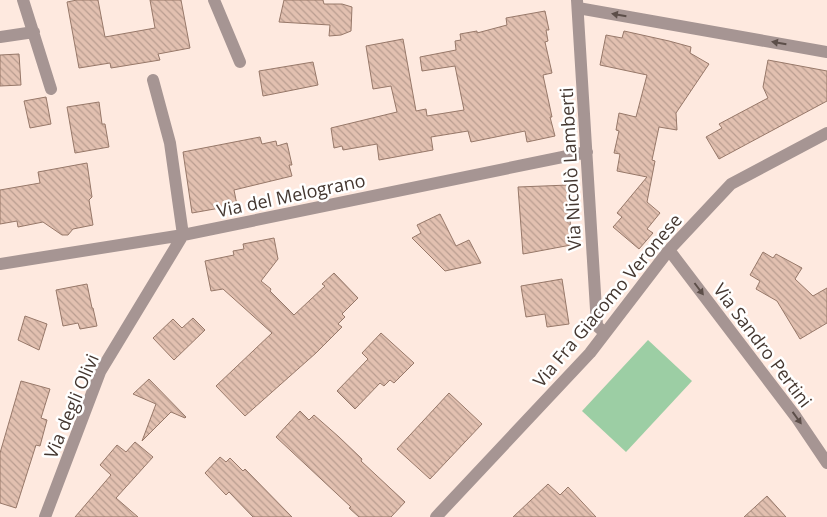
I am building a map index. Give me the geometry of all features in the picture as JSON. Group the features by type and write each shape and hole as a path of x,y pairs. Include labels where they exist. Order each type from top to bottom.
{"street":[{"path":"23,0 51,89"},
{"path":"214,0 240,62"},
{"path":"577,4 827,52"},
{"name":"Via Nicolò Lamberti","path":"577,4 597,326 605,333"},
{"path":"0,37 34,32"},
{"path":"154,80 170,143 183,235"},
{"name":"Via Fra Giacomo Veronese","path":"436,517 583,360 669,250 731,184 827,133"},
{"name":"Via del Melograno","path":"0,264 183,235 587,152"},
{"name":"Via degli Olivi","path":"45,517 100,372 183,235"},
{"name":"Via Sandro Pertini","path":"669,250 796,417 827,462"}],"green space":[{"path":"648,340 692,381 626,452 582,411"}],"building":[{"path":"98,0 105,37 155,28 150,0 181,0 190,48 158,54 160,60 111,68 110,63 79,68 67,2"},
{"path":"284,0 323,0 324,4 342,4 352,7 351,31 341,35 329,36 330,25 279,22"},
{"path":"545,11 549,30 546,30 548,41 545,42 552,73 543,75 555,136 527,142 525,131 471,142 468,131 431,137 433,150 379,160 377,144 343,150 342,146 334,148 331,128 397,112 391,86 373,89 366,46 403,39 416,111 426,109 427,116 464,110 455,66 422,71 420,57 456,50 455,41 461,40 460,34 477,31 477,33 507,25 506,18"},
{"path":"624,31 691,47 690,53 709,64 676,113 677,130 659,127 652,160 655,161 647,202 660,213 647,229 653,233 639,249 613,227 622,217 617,213 647,177 617,171 620,154 614,153 619,131 616,130 619,113 636,117 647,75 600,65 606,35 622,38"},
{"path":"19,54 21,85 0,86 0,55"},
{"path":"768,60 827,71 827,101 719,159 706,137 722,128 719,124 768,98 763,87"},
{"path":"313,62 318,85 263,96 259,71"},
{"path":"46,97 51,124 30,128 24,101"},
{"path":"99,102 102,124 105,124 109,147 75,153 67,107"},
{"path":"260,137 262,144 276,141 277,146 287,143 292,165 289,165 292,176 234,190 237,205 192,213 183,152"},
{"path":"87,163 92,197 89,200 93,225 73,229 68,235 62,235 43,222 18,227 17,221 0,224 0,190 40,183 38,172"},
{"path":"569,185 571,245 523,254 518,187"},
{"path":"440,214 456,246 469,240 481,263 445,271 412,238 421,233 417,225"},
{"path":"274,238 278,259 261,281 271,289 270,291 294,315 325,286 322,284 334,273 358,298 342,314 345,317 338,324 342,327 316,353 245,416 216,386 272,333 223,289 211,291 205,261 234,255 233,251 244,249 243,244"},
{"path":"763,252 773,258 776,254 802,268 795,279 813,296 827,288 827,323 800,339 777,301 756,289 760,281 750,275"},
{"path":"562,279 569,324 547,327 545,314 526,317 521,286"},
{"path":"87,284 97,326 80,329 78,323 63,326 56,290"},
{"path":"25,316 47,324 39,350 18,340"},
{"path":"193,318 205,330 174,360 153,338 173,319 182,328"},
{"path":"381,333 414,363 394,383 390,380 384,386 380,383 355,409 337,391 368,359 362,353"},
{"path":"149,379 186,417 171,412 142,441 156,404 133,394"},
{"path":"21,381 50,389 41,418 47,420 40,446 36,445 16,508 0,503 0,453"},
{"path":"449,393 482,424 430,479 397,449"},
{"path":"300,411 309,420 314,415 405,502 391,517 359,517 349,508 351,507 276,437"},
{"path":"135,442 153,457 116,498 138,517 75,517 111,475 100,465 117,445 126,452"},
{"path":"220,457 226,462 230,458 243,471 245,469 292,517 253,517 229,492 226,495 205,473"},
{"path":"548,484 560,495 568,487 596,517 513,517"},
{"path":"767,496 786,517 744,517"}]}
